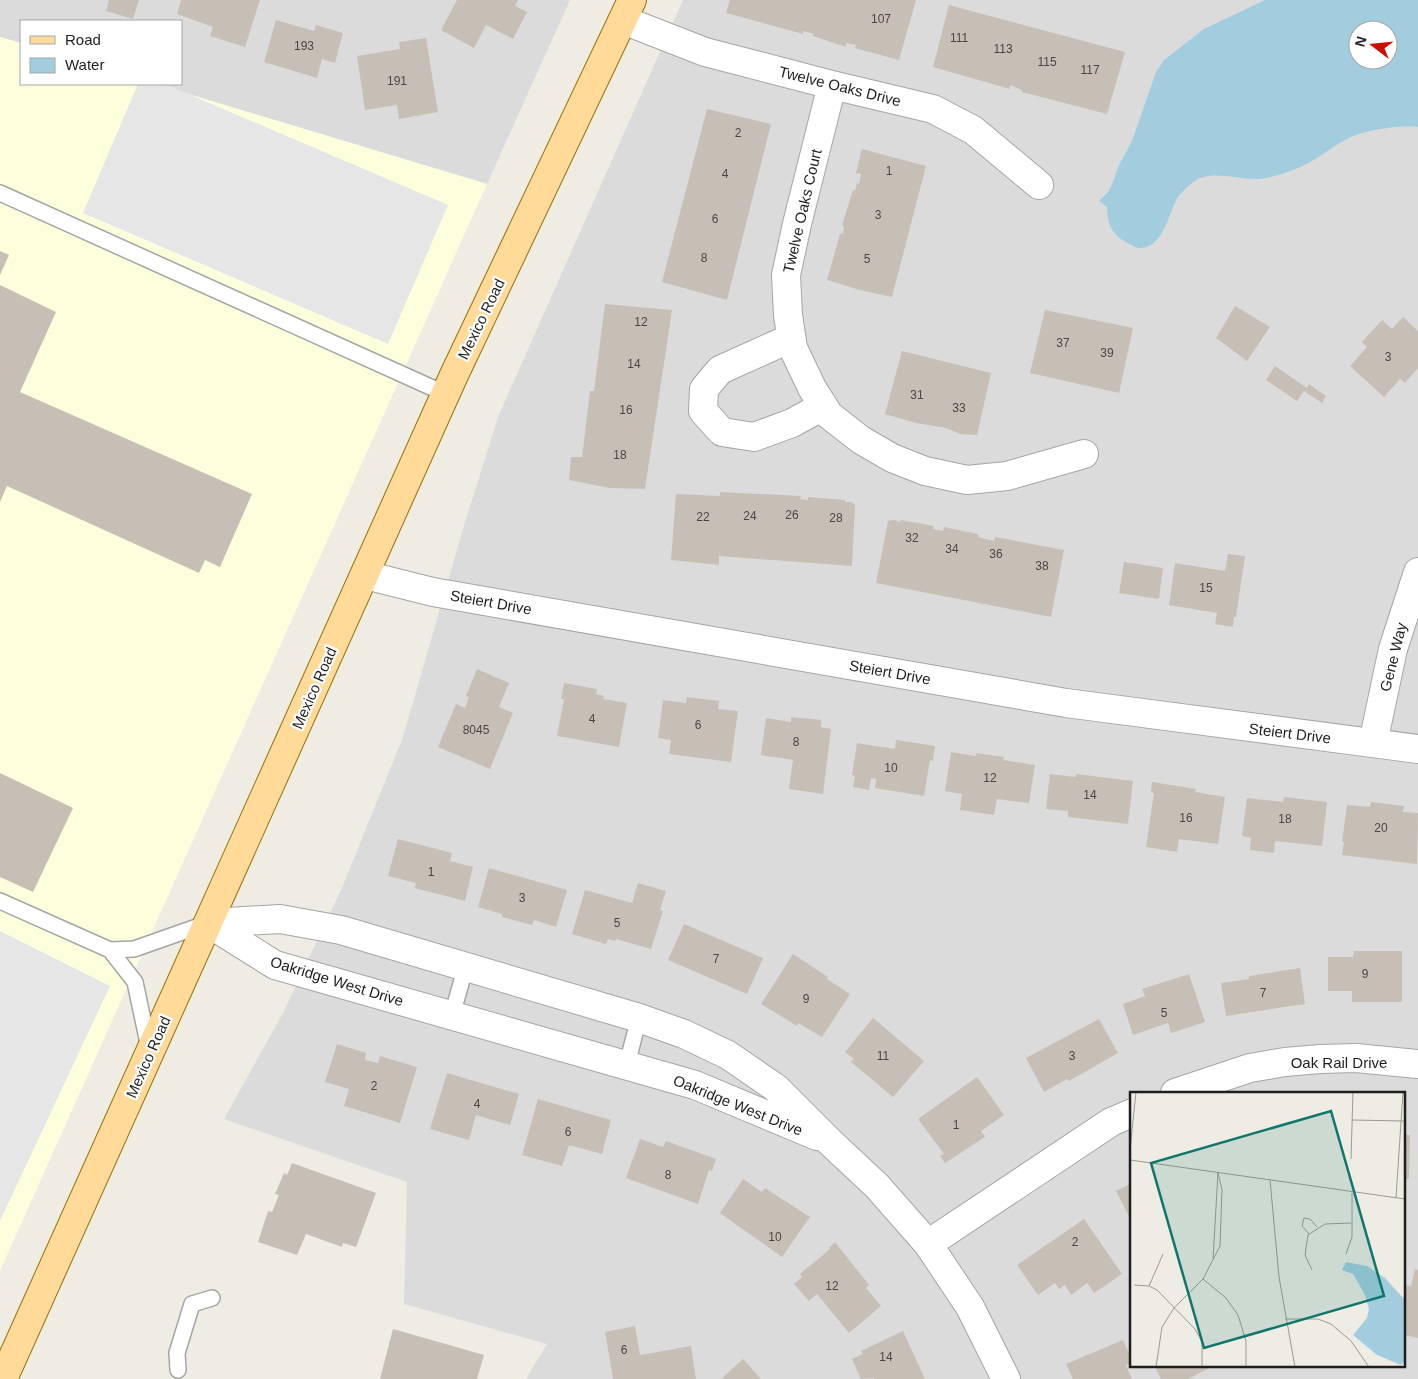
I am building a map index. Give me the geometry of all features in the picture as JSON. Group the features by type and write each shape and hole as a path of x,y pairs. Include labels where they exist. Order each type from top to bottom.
{"main road":[{"name":"Mexico Road","path":"3,1379 446,394 627,10"}],"street":[{"name":"Twelve Oaks Drive","path":"627,10 705,52 832,85 933,108 973,130 1039,185"},
{"name":"Twelve Oaks Court","path":"832,85 786,274 788,315 793,348 812,388 823,406 830,415 861,440 892,458 925,471 967,480 1007,476 1084,454"},
{"path":"792,338 720,370 704,389 704,411 722,432 754,437 792,423 823,406"},
{"name":"Gene Way","path":"1373,743 1393,649 1418,572"},
{"name":"Steiert Drive","path":"365,575 433,592 1066,703 1418,749"},
{"name":"Oakridge West Drive","path":"208,923 280,919 341,930 639,1018 684,1034 728,1056 776,1088 877,1186 928,1244 970,1307 1006,1379"},
{"name":"Oakridge West Drive","path":"208,923 275,965 695,1084 830,1142"},
{"name":"Oak Rail Drive","path":"1178,1092 1250,1068 1285,1062 1356,1058 1418,1064"},
{"path":"928,1244 1111,1122 1130,1114"}],"lane":[{"path":"0,193 446,394"},
{"path":"0,901 110,950 134,949 208,923"},
{"path":"110,950 135,982 150,1052"},
{"path":"452,1015 466,966"},
{"path":"628,1064 639,1018"},
{"path":"178,1370 177,1353 192,1304 212,1298"}],"shaded area":[{"path":"0,0 570,0 487,184 158,85 182,85 182,20 20,20 20,43 0,37"},
{"path":"683,0 1418,0 1418,1379 526,1379 547,1344 404,1304 407,1182 224,1119 283,1013 342,888 403,737 463,529 498,417"},
{"path":"0,37 20,43 20,85 158,85 487,184 0,1271"},
{"path":"138,85 167,85 448,205 388,344 83,213"},
{"path":"0,931 110,986 0,1221"}],"water":[{"path":"1265,0 1418,0 1418,127 1382,129 1362,133 1338,144 1307,164 1272,177 1249,179 1220,176 1202,177 1190,184 1178,197 1161,235 1156,241 1149,246 1139,248 1114,233 1109,224 1107,207 1099,201 1108,192 1119,165 1132,141 1156,72 1164,60 1204,29"}],"building":[{"path":"109,0 139,0 133,19 106,11"},
{"path":"181,0 260,0 245,47 210,36 213,27 177,14"},
{"path":"457,0 518,0 515,6 527,12 513,39 486,25 474,48 441,30"},
{"path":"730,0 916,0 899,60 855,48 856,45 846,43 846,47 813,36 814,34 803,31 803,34 726,13"},
{"path":"949,5 1125,52 1107,114 1022,92 1022,90 1010,85 1010,89 933,67"},
{"path":"276,20 314,31 316,25 343,33 335,63 322,59 317,78 264,62"},
{"path":"426,38 438,112 399,119 397,105 365,110 357,56 400,49 399,42"},
{"path":"707,109 771,124 727,300 662,282"},
{"path":"862,149 926,166 892,297 827,280 840,234 843,233 844,227 842,225 853,190 855,191 857,183 859,184 861,174 856,173"},
{"path":"0,251 9,255 0,275"},
{"path":"0,285 56,312 20,392 252,494 220,567 205,560 199,573 7,486 0,502"},
{"path":"605,304 672,310 645,489 610,488 569,480 571,457 582,457 590,391 594,391"},
{"path":"1235,306 1270,327 1247,361 1216,338"},
{"path":"1045,310 1133,328 1119,393 1030,373"},
{"path":"1403,317 1418,331 1418,368 1405,383 1400,379 1384,397 1350,366 1367,347 1362,342 1382,320 1392,329"},
{"path":"902,351 991,373 977,435 960,434 946,428 916,423 885,414"},
{"path":"1275,366 1307,388 1309,384 1326,396 1322,403 1304,391 1297,401 1266,380"},
{"path":"720,492 801,496 800,499 808,500 808,497 851,502 855,505 852,566 719,556 719,565 671,560 676,494 720,496"},
{"path":"894,520 934,526 933,529 943,531 944,527 978,534 978,537 994,541 995,537 1064,550 1051,617 876,583 888,521"},
{"path":"1228,554 1245,556 1233,627 1215,624 1217,613 1169,605 1175,563 1225,571"},
{"path":"1124,562 1163,568 1159,599 1119,593"},
{"path":"477,669 509,683 499,707 513,713 490,769 438,747 456,704 465,708 469,697 466,696"},
{"path":"564,683 597,689 596,694 604,696 603,699 627,703 619,747 557,736 564,699 561,699"},
{"path":"687,697 719,701 718,709 738,711 731,762 669,754 671,740 658,738 663,700 686,703"},
{"path":"791,717 821,720 821,727 831,729 823,794 789,789 793,760 761,755 766,718 791,722"},
{"path":"896,740 935,746 933,761 930,760 924,796 875,788 876,779 871,778 869,790 853,787 855,776 852,775 857,743 895,749"},
{"path":"951,752 976,756 976,753 1004,757 1003,760 1035,765 1029,803 997,799 994,815 960,810 962,794 945,791"},
{"path":"0,773 73,808 33,892 0,877"},
{"path":"1050,774 1076,777 1076,774 1133,781 1128,824 1068,817 1068,811 1046,809"},
{"path":"1152,782 1196,789 1195,792 1225,797 1218,844 1179,839 1177,852 1146,847 1154,793 1151,792"},
{"path":"1284,797 1327,802 1322,846 1275,841 1274,853 1250,850 1251,838 1242,836 1247,798 1283,802"},
{"path":"1371,802 1404,806 1403,812 1418,813 1417,864 1342,855 1347,805 1370,807"},
{"path":"398,839 452,853 450,861 473,867 465,901 415,888 416,883 388,876"},
{"path":"489,868 567,890 556,927 534,920 532,925 502,917 502,914 478,907"},
{"path":"638,883 666,891 660,910 663,911 651,949 616,939 615,941 608,939 606,944 572,934 585,890 632,903"},
{"path":"684,924 763,958 747,994 668,960"},
{"path":"1354,951 1402,951 1402,1002 1352,1002 1352,991 1328,991 1328,957 1353,957"},
{"path":"793,954 850,994 822,1037 798,1023 797,1026 761,1004"},
{"path":"1300,968 1305,1004 1226,1016 1221,983 1249,979 1249,976"},
{"path":"1189,974 1205,1022 1171,1033 1168,1023 1133,1035 1123,1004 1145,996 1142,989"},
{"path":"873,1018 924,1061 893,1097 851,1062 854,1059 845,1052"},
{"path":"1099,1019 1118,1053 1069,1081 1067,1079 1044,1092 1026,1058"},
{"path":"337,1044 366,1053 365,1060 378,1063 380,1056 417,1067 400,1123 344,1106 349,1089 325,1082"},
{"path":"447,1073 519,1094 510,1125 476,1115 469,1140 430,1129"},
{"path":"977,1077 1004,1115 981,1131 985,1137 945,1163 940,1156 944,1154 918,1119"},
{"path":"538,1099 611,1120 602,1154 569,1145 562,1166 522,1155"},
{"path":"1406,1135 1410,1135 1409,1179 1406,1179"},
{"path":"640,1139 663,1147 666,1141 716,1159 712,1171 709,1170 698,1204 626,1178"},
{"path":"292,1163 376,1193 356,1247 343,1243 342,1247 306,1234 297,1255 258,1242 268,1211 272,1212 279,1195 275,1194 284,1173 287,1175"},
{"path":"743,1179 762,1192 765,1188 810,1217 782,1257 720,1213"},
{"path":"1130,1184 1130,1218 1116,1191"},
{"path":"1084,1219 1122,1274 1094,1293 1087,1283 1071,1295 1065,1285 1059,1289 1055,1283 1038,1295 1017,1265"},
{"path":"835,1242 869,1285 866,1288 881,1306 849,1333 817,1294 809,1301 794,1284 802,1277 800,1274 830,1249"},
{"path":"1415,1269 1418,1270 1418,1338 1406,1335 1406,1285 1411,1286"},
{"path":"635,1326 640,1355 691,1346 696,1379 613,1379 605,1332"},
{"path":"393,1329 484,1355 477,1379 380,1379"},
{"path":"903,1331 925,1379 861,1379 852,1359 863,1354 861,1351"},
{"path":"1123,1340 1130,1356 1130,1363 1126,1365 1132,1379 1073,1379 1066,1364"},
{"path":"743,1359 761,1379 721,1379"},
{"path":"1154,1366 1213,1366 1188,1379 1161,1379"}]}
